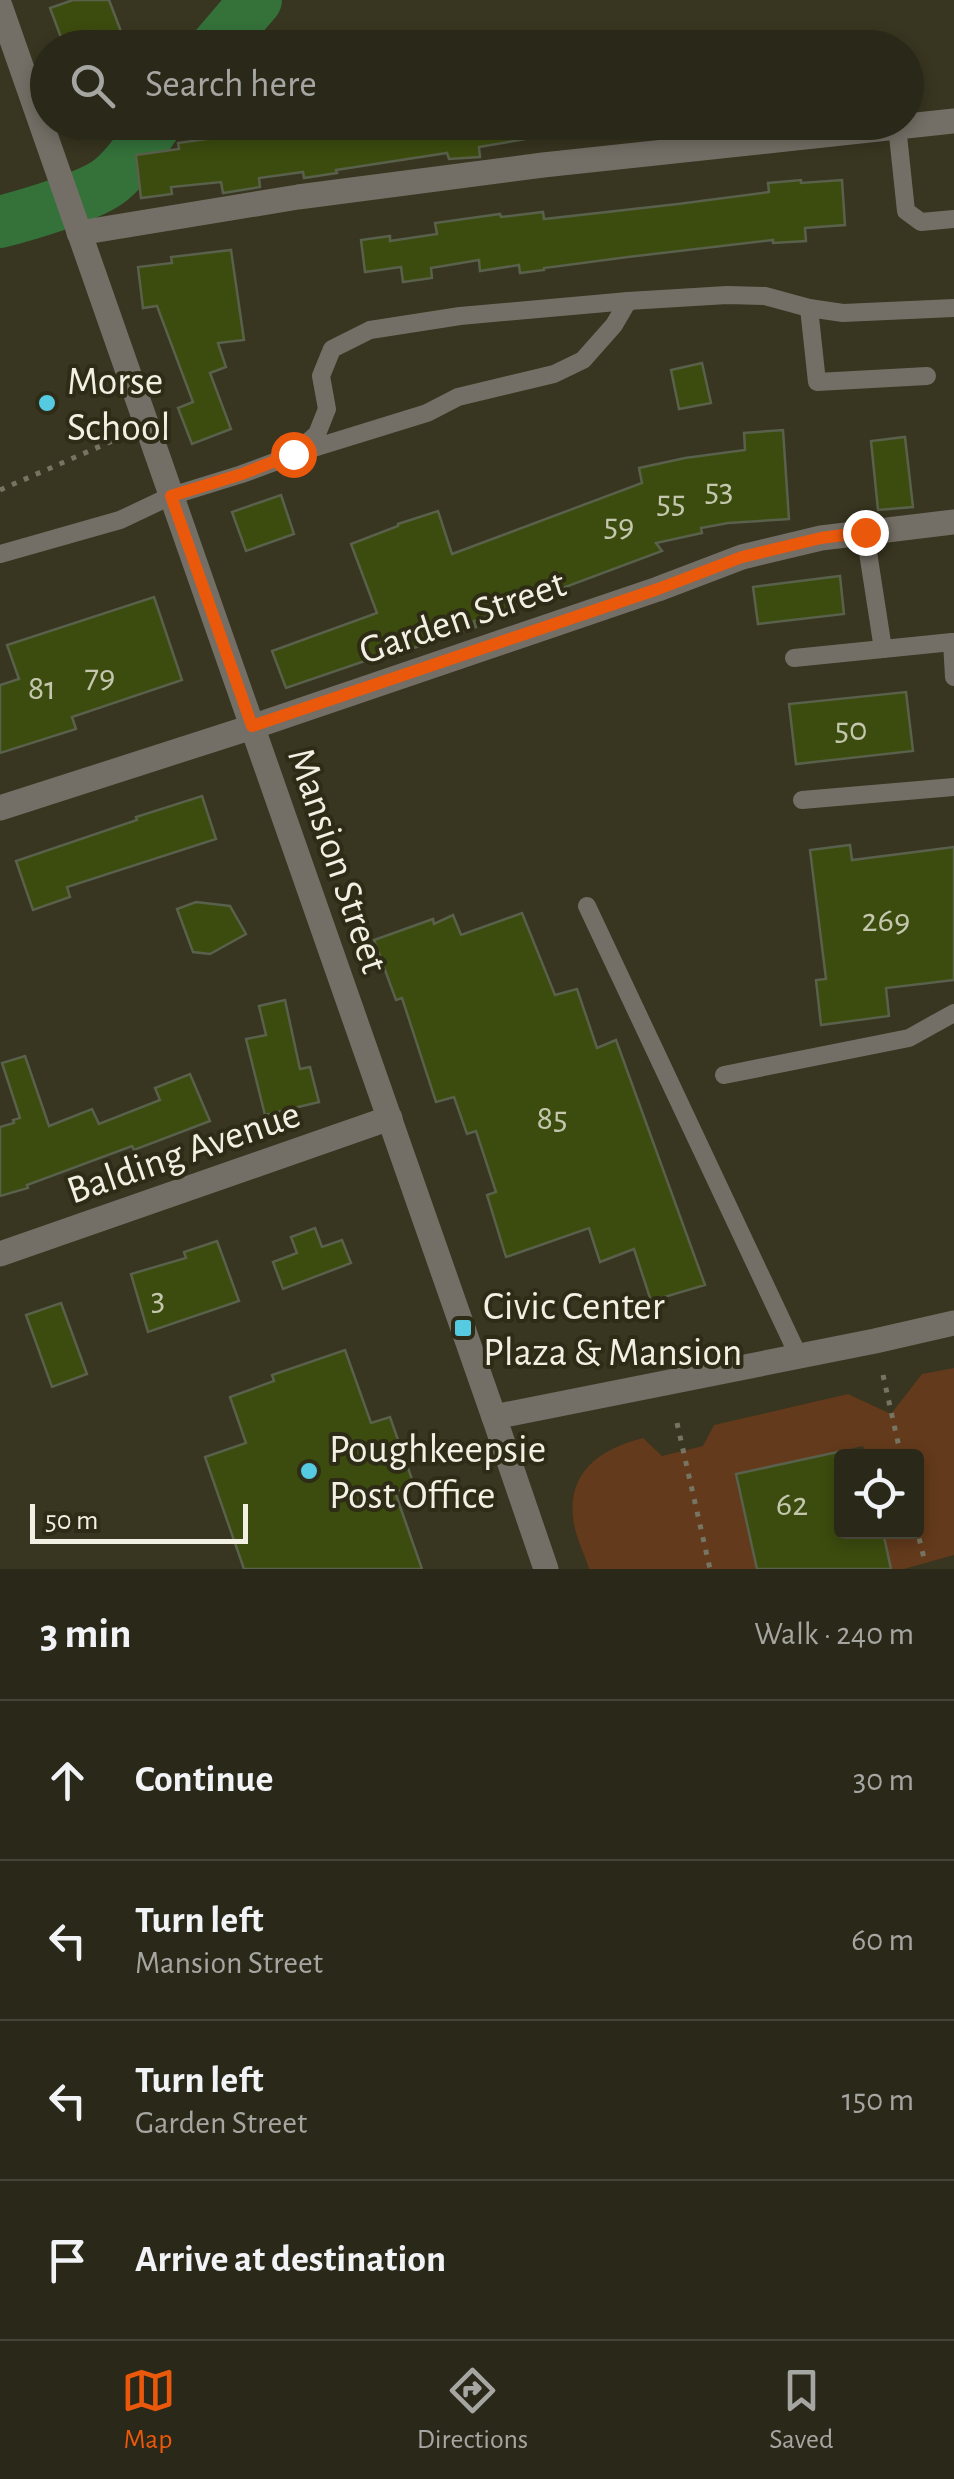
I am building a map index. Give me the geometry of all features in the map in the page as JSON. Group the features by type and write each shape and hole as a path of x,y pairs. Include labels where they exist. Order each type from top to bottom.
{"street":[{"name":"Mansion Street","path":"0,6 30,91"},
{"path":"924,124 954,121"},
{"name":"Mansion Street","path":"47,140 546,1569"},
{"path":"77,227 468,175 775,140"},
{"name":"Garden Street","path":"0,808 640,596 742,557 821,538 954,522"},
{"name":"Balding Avenue","path":"0,1254 390,1118"},
{"path":"494,1417 954,1323"}],"lane":[{"path":"899,140 906,212 921,222 954,219"},
{"path":"293,454 317,434 322,422 326,409 321,376 332,349 370,330 460,316 727,295 765,296 843,312 954,308"},
{"path":"0,554 120,520 171,496 427,413 458,397 554,374 583,360 614,325 628,301"},
{"path":"809,308 817,382 927,376"},
{"path":"865,532 883,649"},
{"path":"794,658 953,642 954,677"},
{"path":"802,800 954,787"},
{"path":"587,906 799,1356"},
{"path":"724,1075 908,1038 954,1012"}],"path":[{"path":"0,490 146,425"},
{"path":"882,1375 899,1449"},
{"path":"677,1422 710,1569"},
{"path":"919,1539 925,1562"}],"shaded area":[{"path":"954,1368 954,1555 891,1569 885,1539 924,1539 924,1449 863,1446 834,1449 834,1452 736,1474 757,1569 589,1569 575,1530 573,1501 582,1474 602,1455 643,1438 662,1456 703,1446 714,1425 848,1394 891,1414 922,1374"}],"building":[{"path":"73,0 109,0 120,30 58,30 50,8"},
{"path":"520,140 479,147 480,157 449,159 447,153 304,178 303,172 259,178 260,187 223,193 221,182 171,187 172,194 141,198 136,155 179,149 178,143"},
{"path":"842,180 845,225 805,228 806,241 773,240 520,273 519,265 480,271 479,260 431,268 432,278 403,282 401,267 365,272 361,240 390,236 390,241 437,234 435,223 543,212 544,219 678,204 769,192 768,183"},
{"path":"231,250 244,340 218,343 226,367 210,373 231,429 192,444 178,408 193,402 157,306 143,308 138,267 172,263 171,257"},
{"path":"702,363 711,403 679,409 671,370"},
{"path":"783,430 789,519 728,523 656,543 662,551 474,621 476,627 286,688 272,651 377,613 351,544 438,511 452,554 642,483 639,468 745,450 744,433"},
{"path":"905,437 913,507 878,510 871,441"},
{"path":"281,495 294,534 246,551 232,512"},
{"path":"840,576 844,614 758,624 753,587"},
{"path":"154,597 182,680 72,717 76,729 0,753 0,685 19,679 7,645"},
{"path":"906,692 913,751 796,764 789,704"},
{"path":"202,796 216,839 67,887 70,897 33,910 16,861"},
{"path":"850,845 852,860 954,847 954,980 886,988 889,1016 821,1025 816,980 826,979 810,850"},
{"path":"196,902 230,906 246,934 210,954 193,952 177,909"},
{"path":"522,913 555,995 577,989 597,1048 616,1040 705,1285 651,1301 634,1249 600,1262 589,1228 506,1257 487,1195 496,1192 476,1131 467,1134 454,1097 436,1102 402,998 396,1000 374,940 453,915 461,935"},
{"path":"285,1000 300,1069 310,1067 319,1102 265,1115 246,1039 266,1035 259,1006"},
{"path":"25,1056 49,1126 92,1109 99,1124 160,1100 155,1088 190,1074 210,1121 0,1196 0,1127 20,1118 2,1063"},
{"path":"315,1228 322,1247 342,1240 351,1263 283,1289 273,1262 297,1253 291,1237"},
{"path":"217,1241 239,1301 148,1332 131,1274 186,1258 184,1252"},
{"path":"61,1303 87,1374 52,1387 26,1315"},
{"name":"Poughkeepsie Post Office","path":"345,1350 371,1423 390,1417 414,1485 395,1492 422,1569 244,1569 205,1457 246,1443 230,1397 274,1381 272,1375"},
{"path":"834,1453 834,1539 885,1539 891,1569 757,1569 736,1474"}],"waterway":[{"path":"230,30 256,0"},
{"path":"0,222 59,204 103,185 125,167 144,140"}],"place":[{"name":"Morse School","path":"47,403"},
{"name":"Civic Center Plaza & Mansion","path":"463,1328"},
{"name":"Poughkeepsie Post Office","path":"309,1471"}],"route":[{"path":"293,454 171,496 252,726 742,557 865,532"}]}
